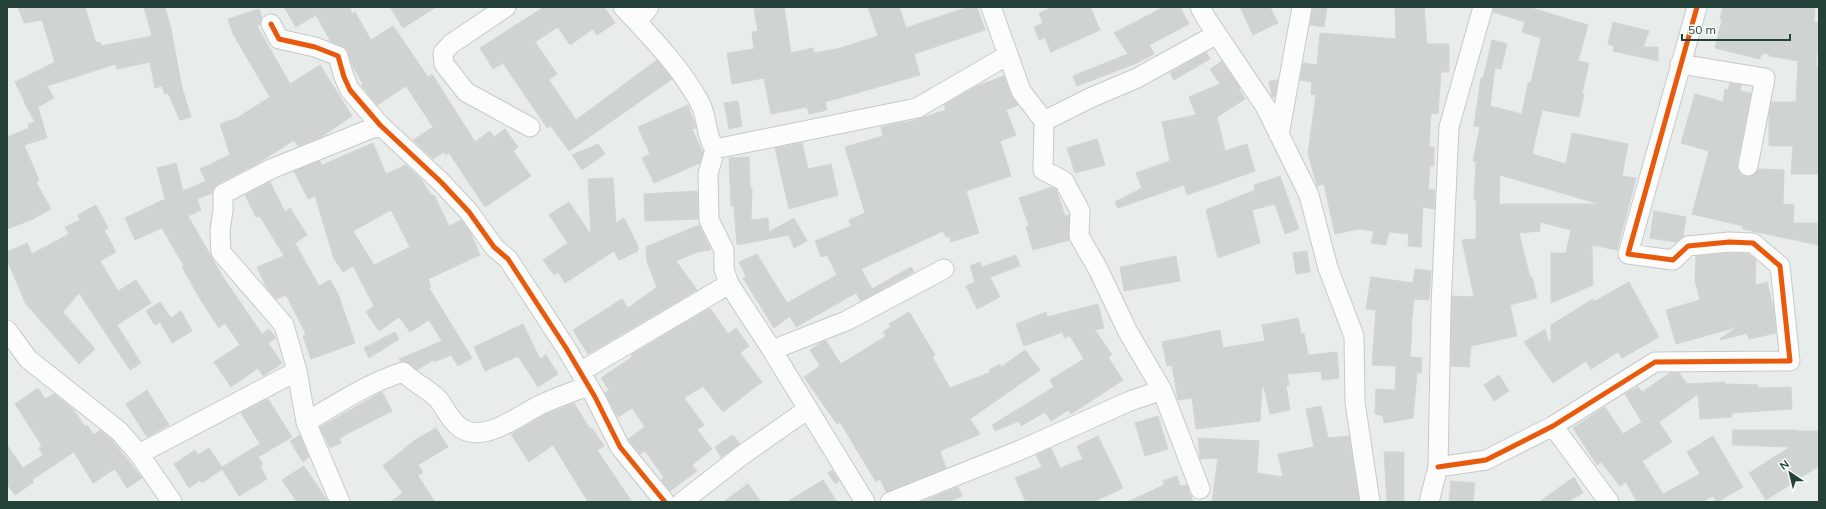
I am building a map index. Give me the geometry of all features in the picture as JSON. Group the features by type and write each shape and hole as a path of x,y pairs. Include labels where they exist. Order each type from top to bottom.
{"street":[{"path":"506,7 450,44 443,53 444,64 466,92 530,127"},
{"path":"623,7 679,68 701,105 709,141 715,149"},
{"path":"637,22 649,7"},
{"path":"991,7 1021,90 1044,121 1043,170 1064,181 1080,211 1079,236 1098,269 1128,332 1162,390 1200,489"},
{"path":"1200,7 1265,106 1310,195 1328,268 1354,336 1355,402 1370,502"},
{"path":"1280,135 1302,7"},
{"path":"1429,502 1438,467 1441,307 1449,127 1483,7"},
{"path":"1438,467 1486,460 1553,426 1655,362 1790,361 1780,266 1753,243 1729,242 1688,246 1673,260 1628,254 1697,7"},
{"path":"271,24 279,39 315,47 338,56 344,77 350,90 380,125 441,182 469,212 494,247 508,259 584,379 620,447 664,502"},
{"path":"1044,121 1090,98 1137,78 1217,34"},
{"path":"715,149 917,108 1008,55"},
{"path":"1680,64 1765,78 1748,166"},
{"path":"340,502 306,422 297,372 284,325 221,252 220,232 223,210 223,194 272,169 380,125"},
{"path":"715,149 708,174 708,220 724,250 724,269 729,284 772,350 865,502"},
{"path":"772,350 846,321 944,269"},
{"path":"306,422 363,389 387,377 403,372 412,381 438,399 455,422 464,430 475,433 486,432 541,405 584,379 729,284"},
{"path":"7,330 28,359 119,431 139,454 172,502"},
{"path":"139,454 297,372"},
{"path":"890,502 1018,451 1130,401 1162,390"},
{"path":"682,502 741,456 808,409"},
{"path":"1553,426 1609,502"}],"building":[{"path":"18,7 85,7 96,43 100,42 101,46 152,36 144,7 165,7 171,29 182,88 191,117 180,120 168,93 165,94 162,86 155,88 150,62 117,69 116,64 47,86 54,98 38,107 47,138 24,145 39,180 36,182 51,209 31,220 7,229 7,137 29,128 28,124 35,122 15,82 55,62 42,20 24,23"},
{"path":"284,7 350,7 352,14 355,12 371,40 393,26 428,77 432,74 475,142 490,131 494,137 505,129 518,147 513,151 531,176 485,207 449,153 446,155 444,152 433,159 413,140 433,127 406,86 377,105 361,85 363,84 353,67 346,49 331,42 316,15 296,27"},
{"path":"390,7 436,7 403,28"},
{"path":"544,7 604,7 615,23 597,35 593,29 570,45 558,27 535,42 557,74 549,80 576,120 657,60 672,79 569,151 551,126 547,128 503,63 493,69 480,48"},
{"path":"765,7 784,7 791,53 813,48 814,53 837,49 878,36 868,7 899,7 906,28 968,7 977,7 985,30 914,54 920,75 825,102 827,110 809,114 807,107 771,114 764,78 732,84 727,53 754,49 752,32 758,31 754,9"},
{"path":"1053,7 1090,7 1100,30 1051,52 1045,37 1039,40 1034,27 1043,23 1039,13"},
{"path":"1164,7 1180,7 1189,24 1149,45 1154,54 1137,63 1077,86 1073,76 1128,54 1114,33"},
{"path":"1240,7 1270,7 1278,23 1253,35"},
{"path":"1313,7 1327,7 1324,27 1310,25"},
{"path":"1395,7 1424,7 1427,44 1449,44 1449,72 1441,72 1438,114 1431,113 1429,147 1434,147 1434,166 1430,166 1428,189 1435,190 1434,209 1423,207 1421,247 1408,246 1409,234 1389,232 1386,245 1371,243 1374,231 1358,229 1335,234 1324,184 1317,186 1308,153 1316,95 1311,94 1312,82 1300,80 1303,63 1317,65 1320,33 1396,39"},
{"path":"1494,7 1528,7 1588,25 1578,61 1589,63 1582,93 1584,94 1579,117 1542,110 1532,154 1566,164 1572,133 1628,144 1622,176 1636,178 1617,250 1592,245 1593,285 1551,303 1551,253 1566,253 1571,230 1540,222 1540,231 1519,233 1537,298 1510,305 1517,336 1471,346 1469,367 1451,366 1452,296 1474,297 1462,240 1476,239 1476,200 1474,199 1476,162 1473,161 1480,127 1474,126 1481,78 1483,79 1492,40 1507,44 1501,69 1495,68 1490,106 1522,114 1528,82 1531,83 1541,38 1522,32 1525,22 1493,12","holes":["1500,175 1599,204 1499,204"]},
{"path":"1723,7 1815,7 1814,22 1819,23 1816,66 1819,66 1819,174 1791,174 1793,146 1769,146 1769,115 1771,102 1796,102 1798,61 1769,56 1769,54 1764,53 1763,55 1761,54 1760,59 1715,48 1722,19 1720,19"},
{"path":"259,9 262,18 260,25 257,26 290,84 320,65 352,116 321,137 298,146 294,140 260,162 218,184 212,193 197,199 201,210 188,216 223,277 262,334 269,329 276,338 268,343 282,363 263,376 258,368 231,387 214,362 240,345 225,323 219,328 200,299 182,267 184,266 162,228 135,240 125,218 165,199 157,168 176,163 183,191 206,181 200,169 230,155 220,124 237,118 270,97 233,34 228,19"},
{"path":"1613,22 1649,31 1643,47 1658,47 1658,61 1613,51 1614,46 1608,44"},
{"path":"1206,52 1210,59 1174,80 1170,73"},
{"path":"1222,61 1240,88 1239,89 1245,99 1217,117 1225,151 1247,144 1255,171 1187,195 1184,185 1118,208 1115,202 1142,188 1136,173 1170,161 1162,122 1196,115 1189,97 1220,84 1210,69"},
{"path":"1004,76 1011,95 1018,105 1006,110 1016,135 1000,141 1011,176 966,191 979,233 951,242 949,236 946,237 943,231 861,269 872,289 911,267 914,272 861,301 856,293 796,327 790,316 774,328 743,278 746,276 739,262 757,254 787,303 837,275 827,255 821,257 815,241 851,226 849,220 865,213 845,147 883,136 881,127 905,123 946,110 944,105 977,86"},
{"path":"1278,80 1275,97 1272,97 1269,81"},
{"path":"1730,83 1742,85 1740,91 1751,93 1737,164 1738,170 1741,175 1746,177 1752,176 1758,169 1784,170 1783,204 1794,205 1793,223 1817,223 1818,245 1743,229 1743,226 1692,214 1709,151 1681,143 1695,94 1723,102 1725,89 1728,90"},
{"path":"738,101 742,126 729,129 724,103"},
{"path":"688,105 696,128 692,129 703,153 700,163 654,183 642,158 650,154 638,127"},
{"path":"1097,139 1105,165 1075,173 1067,148"},
{"path":"373,143 386,174 406,165 420,178 432,196 434,195 449,226 461,220 470,232 480,255 428,279 431,287 429,288 472,358 458,366 451,355 434,362 433,360 417,370 410,364 399,359 442,341 429,320 410,332 399,317 379,331 366,312 374,306 353,266 343,272 334,259 315,196 308,199 294,171 320,161 322,165","holes":["391,210 410,247 374,265 353,231"]},
{"path":"802,143 808,169 831,164 838,195 789,209 775,148"},
{"path":"598,144 605,154 582,170 572,155"},
{"path":"749,157 750,188 752,188 751,220 768,218 769,232 794,218 807,241 794,248 789,235 737,245 734,206 731,206 729,158"},
{"path":"1280,176 1299,229 1285,234 1275,204 1252,210 1260,243 1218,258 1206,210 1255,190 1254,185"},
{"path":"613,178 616,223 624,218 638,246 638,251 619,260 614,251 565,283 558,272 554,275 543,260 568,243 549,215 569,202 591,235 588,179"},
{"path":"270,182 285,212 290,208 307,235 295,243 319,286 330,280 338,294 355,343 311,359 303,336 306,334 286,295 276,299 266,287 257,267 284,256 260,216 256,217 245,195"},
{"path":"1052,187 1056,189 1065,216 1069,215 1069,240 1033,250 1026,227 1029,226 1019,198"},
{"path":"697,191 698,219 645,221 644,194"},
{"path":"96,205 108,228 104,230 116,252 100,261 118,291 136,280 151,303 117,325 141,363 130,370 79,293 63,312 95,349 79,364 26,304 7,260 7,252 27,243 32,254 69,234 65,227 80,220 78,215"},
{"path":"1654,211 1686,217 1683,237 1676,242 1650,238"},
{"path":"699,225 711,250 697,252 676,261 697,290 588,354 573,330 622,299 628,308 657,287 647,262 646,247"},
{"path":"1307,251 1310,272 1296,274 1293,253"},
{"path":"1729,253 1749,254 1756,260 1755,285 1767,282 1774,311 1776,333 1749,339 1747,333 1720,340 1737,327 1676,344 1666,310 1700,300 1695,280 1696,256"},
{"path":"1016,255 1020,266 990,277 1000,297 977,309 966,286 975,282 970,266 980,262 982,267"},
{"path":"1176,256 1180,281 1124,291 1120,267"},
{"path":"1415,269 1431,271 1429,300 1414,299 1410,357 1422,358 1421,373 1417,373 1413,418 1384,423 1383,416 1375,414 1376,389 1395,390 1396,366 1372,365 1376,310 1366,309 1371,277 1413,283"},
{"path":"1629,282 1659,337 1622,358 1618,352 1591,369 1586,361 1553,383 1524,342 1545,329 1548,341 1551,341 1551,325 1593,299 1593,302"},
{"path":"160,302 171,318 181,311 192,331 172,343 160,322 155,325 146,311"},
{"path":"1098,304 1104,328 1095,330 1112,355 1108,357 1123,380 1071,414 1068,410 1051,421 1045,412 1021,426 1019,421 995,431 992,425 1054,387 1050,380 1084,359 1070,336 1064,338 1063,332 1024,346 1016,324 1046,312 1047,317"},
{"path":"710,308 728,334 736,328 749,346 740,353 762,382 723,412 703,386 684,398 704,425 697,430 712,449 692,465 697,471 670,491 661,480 664,477 645,451 640,454 628,439 645,427 632,408 618,417 605,393 609,390 601,378 632,357 631,355"},
{"path":"909,312 935,355 932,357 950,388 991,372 989,370 1000,364 1001,367 1025,350 1040,370 970,419 980,434 940,451 946,468 886,492 880,479 876,482 840,422 837,424 804,377 820,366 810,350 822,342 826,341 841,364 886,336 883,332 891,327 889,324"},
{"path":"1298,318 1301,334 1304,333 1308,355 1337,352 1339,378 1322,380 1321,371 1287,374 1289,385 1286,386 1290,410 1270,414 1264,387 1262,387 1260,421 1196,429 1192,398 1178,400 1172,365 1167,366 1162,342 1220,330 1223,348 1265,341 1262,325"},
{"path":"523,324 540,359 546,355 558,374 538,387 518,356 485,371 474,347"},
{"path":"395,332 399,339 369,358 364,348"},
{"path":"1670,373 1679,373 1687,384 1725,382 1725,384 1758,385 1758,388 1791,387 1792,409 1732,413 1732,417 1700,419 1698,394 1659,422 1672,442 1642,461 1663,494 1700,474 1687,452 1713,436 1743,487 1717,502 1713,496 1701,502 1637,502 1626,482 1620,486 1601,462 1597,465 1573,428 1605,407 1623,434 1642,422 1625,394 1638,387 1642,392"},
{"path":"1499,375 1509,391 1494,401 1484,385"},
{"path":"38,388 45,399 54,394 73,409 85,427 87,425 94,435 100,430 111,439 142,478 127,488 115,469 93,483 74,452 32,480 34,482 15,495 7,484 7,445 23,468 43,455 39,448 42,446 15,404"},
{"path":"147,390 169,425 147,437 126,404"},
{"path":"382,392 392,411 339,438 341,443 330,448 320,427"},
{"path":"268,399 292,437 258,457 263,464 260,466 267,479 239,496 222,469 202,483 200,480 189,488 174,464 195,450 198,455 209,448 222,467 260,444 241,413"},
{"path":"574,403 590,429 592,428 604,446 597,450 632,502 588,502 553,445 529,462 511,434 545,415"},
{"path":"1321,406 1328,438 1349,436 1359,500 1349,502 1212,502 1218,458 1200,459 1198,438 1259,441 1257,473 1283,477 1278,454 1314,447 1306,409"},
{"path":"1158,416 1168,449 1145,456 1135,423"},
{"path":"436,428 448,447 418,465 423,472 418,476 435,502 390,502 403,493 383,466 415,440"},
{"path":"1733,430 1819,431 1819,466 1766,500 1749,473 1790,447 1732,445"},
{"path":"300,435 309,457 303,462 290,441"},
{"path":"733,435 740,444 721,457 715,447"},
{"path":"1098,436 1123,488 1093,502 1026,502 1015,478 1042,467 1036,455 1051,448 1060,468 1083,459 1077,446"},
{"path":"1384,452 1404,452 1404,502 1387,502"},
{"path":"304,466 328,502 297,502 282,480"},
{"path":"832,470 839,481 835,484 828,473"},
{"path":"1177,476 1180,486 1187,485 1193,502 1127,502 1164,485 1163,481"},
{"path":"1574,477 1583,493 1567,502 1539,502"},
{"path":"823,480 837,502 787,502"},
{"path":"1451,481 1475,483 1473,502 1449,502"},
{"path":"748,484 761,502 723,502"},
{"path":"958,487 962,496 948,502 921,502"}],"cycle path":[{"path":"1438,467 1486,460 1553,426 1655,362 1790,361 1780,266 1753,243 1729,242 1688,246 1673,260 1628,254 1697,7"},
{"path":"271,24 279,39 315,47 338,56 344,77 350,90 380,125 441,182 469,212 494,247 508,259 566,348 595,397 620,447 665,502"}]}
